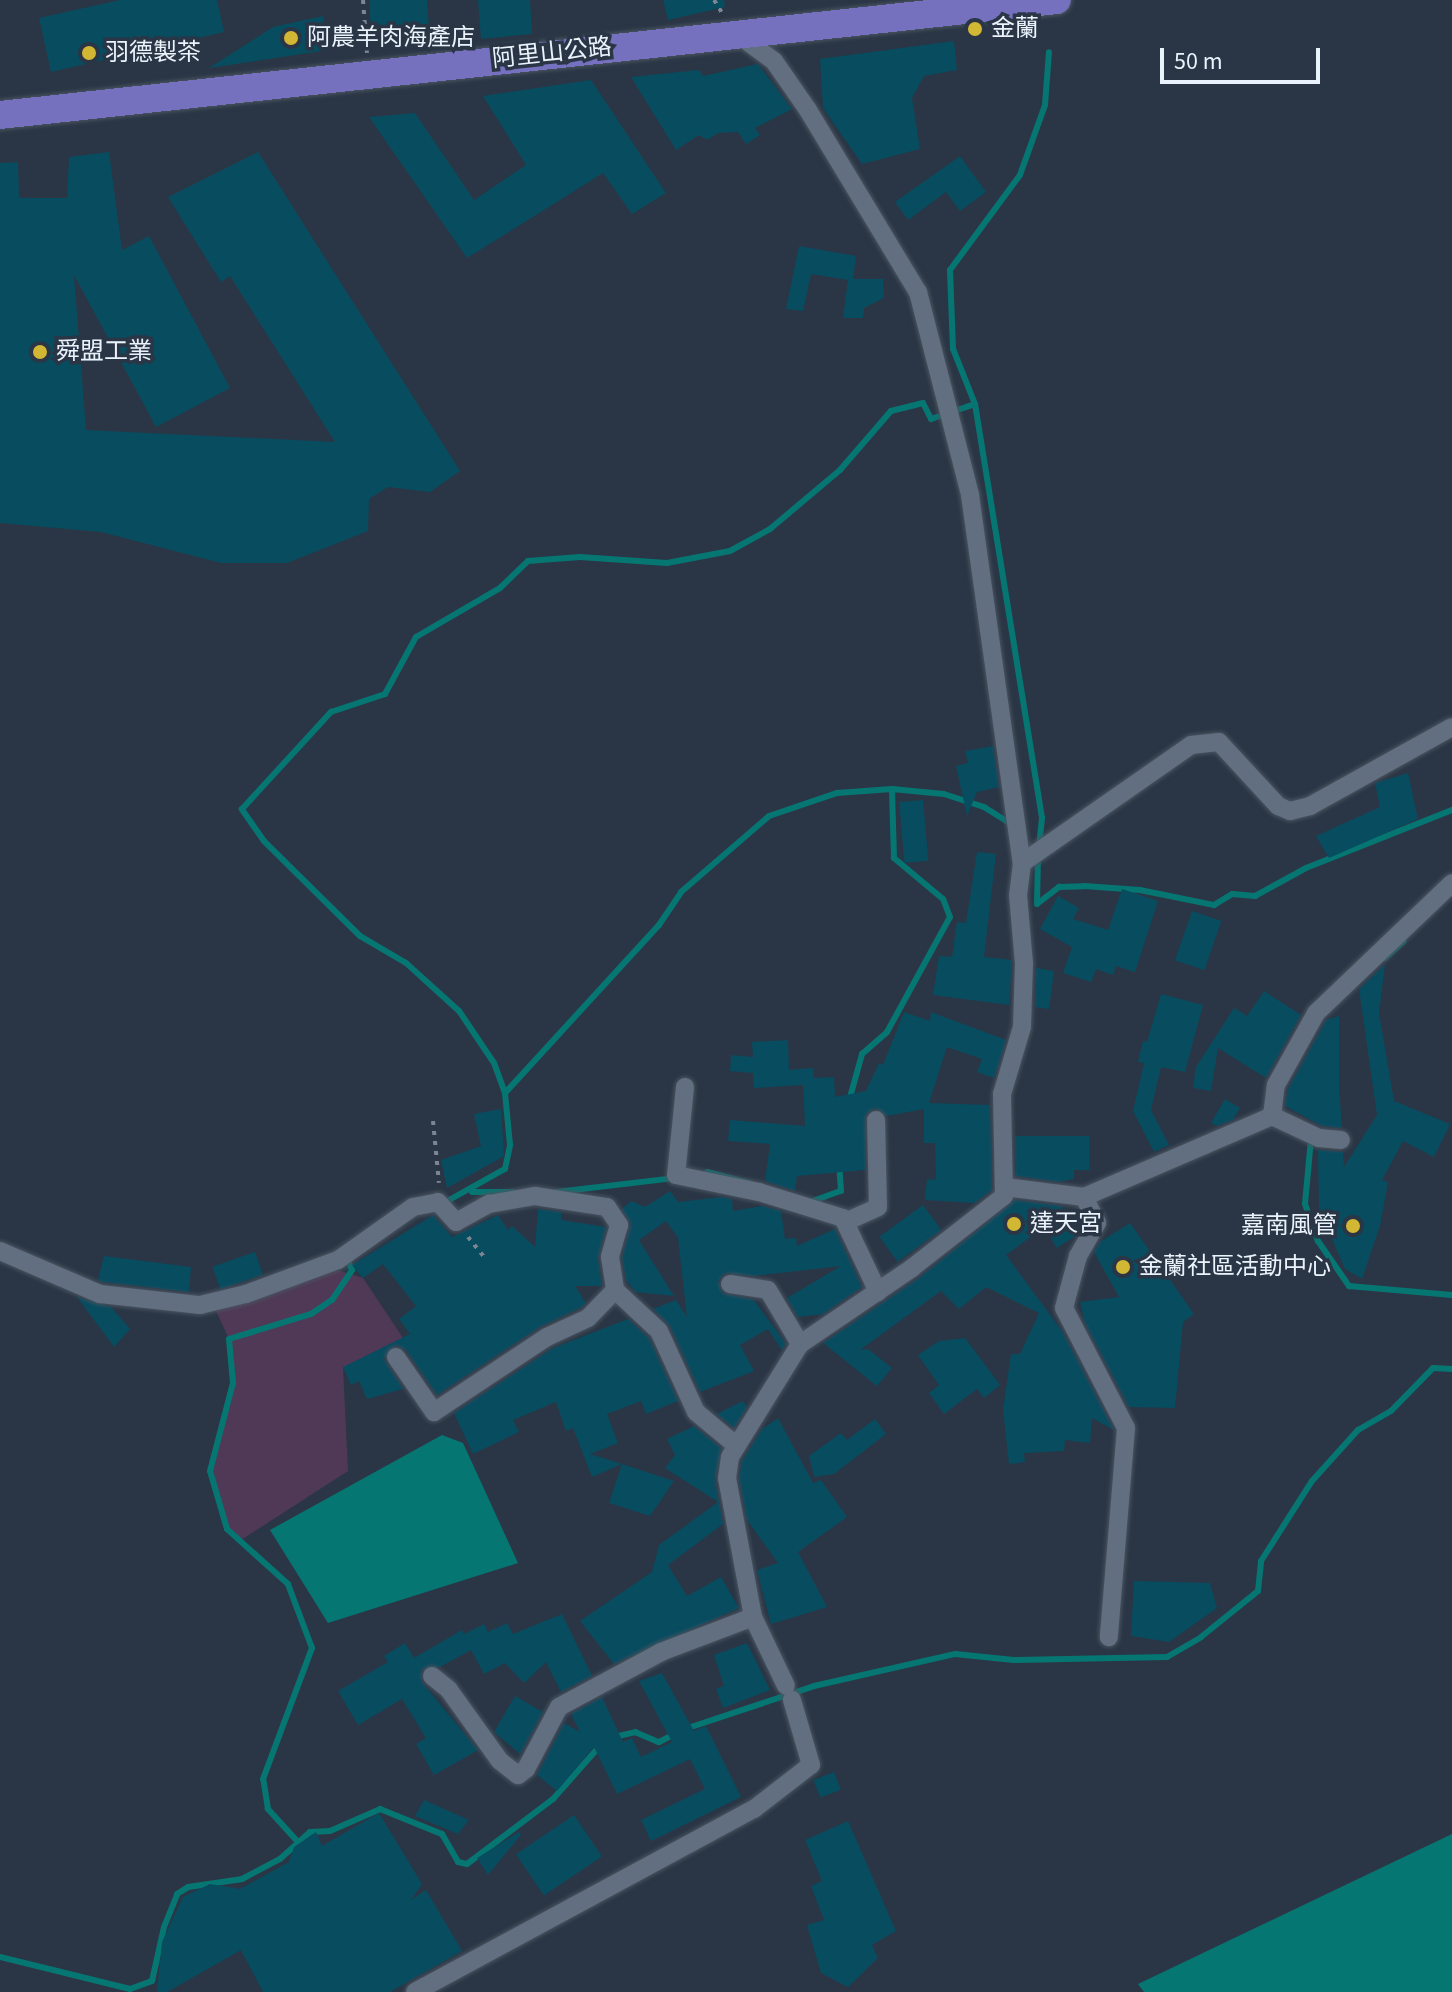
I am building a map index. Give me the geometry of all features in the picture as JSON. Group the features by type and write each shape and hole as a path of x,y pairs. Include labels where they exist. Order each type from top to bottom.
{"main road":[{"name":"阿里山公路","path":"0,115 369,73 741,37 1057,0"}],"street":[{"path":"415,1992 754,1809 811,1765 789,1693 753,1617 727,1478 737,1446 800,1344 835,1316 878,1292 1004,1196 1002,1094 1022,1027 1024,963 1018,895 1022,863 970,495 918,292 800,97 774,61 741,37"},
{"path":"1022,863 1191,745 1219,742 1278,806 1290,811 1310,806 1452,727"},
{"path":"1272,1116 1276,1085 1316,1013 1452,883"},
{"path":"685,1087 676,1175 759,1192 845,1222 878,1207 876,1120"},
{"path":"1005,1187 1084,1197 1272,1116 1319,1138 1341,1140"},
{"path":"0,1251 100,1294 200,1305 246,1294 338,1260 413,1207 438,1202 456,1222 489,1204 535,1196 607,1207 619,1225 610,1257 615,1290 659,1331 696,1412 737,1446"},
{"path":"1084,1197 1097,1223 1078,1256 1064,1308 1126,1428 1109,1637"},
{"path":"845,1222 878,1292"},
{"path":"730,1284 768,1290 800,1344"},
{"path":"396,1357 434,1412 547,1337 588,1318 615,1290"},
{"path":"432,1676 449,1690 500,1761 518,1775 526,1769 559,1707 661,1652 753,1617"}],"path":[{"path":"363,0 369,73"},
{"path":"433,1121 438,1202"},
{"path":"456,1222 485,1258"}],"shaded area":[{"path":"334,1269 363,1278 403,1338 343,1368 348,1471 241,1540 227,1529 210,1471 233,1383 229,1339 216,1311"},
{"path":"442,1435 463,1443 518,1563 328,1623 270,1530"},
{"path":"1452,1834 1452,1992 1144,1992 1138,1984"}],"building":[{"name":"羽德製茶","path":"120,0 217,0 224,32 51,72 39,18"},
{"path":"369,0 427,0 429,28 371,33"},
{"path":"478,0 530,0 532,34 481,39"},
{"path":"663,0 724,0 725,7 668,20"},
{"name":"阿農羊肉海產店","path":"323,16 328,50 209,68 273,27"},
{"path":"954,41 957,70 924,76 912,98 920,149 862,164 823,108 820,59"},
{"path":"758,64 792,109 755,128 760,135 746,144 738,132 718,133 707,140 699,135 676,150 631,77 699,70 703,76"},
{"path":"591,80 666,193 632,214 603,173 467,258 369,117 415,113 474,200 526,165 483,96"},
{"path":"109,152 122,250 149,236 230,388 156,427 74,275 86,430 335,442 230,276 221,282 168,197 258,152 460,471 430,492 388,487 369,499 368,531 287,563 221,563 101,532 0,523 0,163 18,162 19,198 67,198 69,157"},
{"path":"960,156 986,192 960,211 946,192 908,220 895,202"},
{"path":"799,246 856,256 853,279 883,279 884,298 864,308 863,318 843,318 848,280 811,274 803,311 786,309"},
{"path":"993,746 999,787 977,792 967,816 956,766 968,763 965,751"},
{"path":"1408,773 1418,819 1329,858 1316,836 1380,807 1375,783"},
{"path":"923,800 928,861 904,863 899,802"},
{"path":"977,852 996,854 984,957 1012,960 1009,1005 933,995 939,956 952,957 957,922 966,923"},
{"path":"1122,889 1158,901 1135,972 1116,966 1113,975 1096,969 1091,982 1063,973 1072,947 1040,929 1058,896 1079,908 1073,919 1108,930"},
{"path":"1192,911 1221,921 1204,970 1175,960"},
{"path":"1385,964 1379,1013 1394,1101 1450,1124 1434,1157 1403,1141 1382,1180 1388,1182 1380,1226 1362,1279 1345,1269 1319,1209 1318,1150 1343,1152 1344,1167 1377,1115 1359,989"},
{"path":"1036,968 1054,971 1049,1009 1035,1007"},
{"path":"1264,991 1301,1015 1266,1078 1218,1048 1211,1091 1193,1088 1196,1067 1234,1008 1247,1016"},
{"path":"1161,994 1203,1005 1185,1072 1161,1067 1151,1110 1169,1145 1154,1152 1133,1111 1144,1063 1138,1062 1143,1041 1147,1042"},
{"path":"904,1012 930,1021 931,1012 1006,1040 994,1078 977,1072 982,1059 947,1047 929,1103 990,1105 992,1190 975,1203 925,1200 927,1179 936,1180 935,1143 924,1143 924,1109 887,1116 875,1108 866,1114 865,1170 797,1176 795,1191 765,1181 770,1144 728,1141 730,1120 805,1126 803,1085 754,1088 753,1073 730,1071 731,1055 753,1057 752,1042 788,1040 789,1070 813,1068 814,1078 834,1077 835,1097 866,1091 879,1063 883,1065"},
{"path":"1339,1016 1342,1128 1322,1126 1285,1106 1288,1089 1326,1020"},
{"path":"1225,1099 1240,1108 1233,1120 1217,1126 1211,1123"},
{"path":"501,1109 504,1156 447,1188 441,1160 481,1146 474,1114"},
{"path":"1015,1136 1089,1136 1089,1170 1074,1170 1074,1179 1059,1182 1016,1176"},
{"path":"670,1191 678,1202 722,1197 732,1199 733,1211 762,1206 781,1211 785,1239 796,1238 797,1246 835,1229 862,1287 823,1314 798,1317 787,1298 841,1266 754,1276 725,1273 718,1281 722,1293 754,1300 786,1344 782,1350 768,1329 740,1345 754,1371 700,1392 670,1326 653,1309 676,1300 687,1317 678,1238 666,1221 639,1240 674,1296 635,1292 626,1280 622,1258 631,1224 622,1209 631,1201 645,1207"},
{"path":"1015,1200 1062,1206 1076,1236 1056,1248 1046,1226 1006,1255 1062,1331 1114,1430 1092,1418 1090,1443 1065,1440 1064,1451 1024,1453 1025,1462 1009,1464 1003,1410 1011,1354 1020,1354 1039,1313 986,1287 959,1309 941,1291 860,1350 868,1349 892,1368 877,1386 823,1343 919,1278"},
{"path":"923,1205 941,1230 898,1262 879,1237"},
{"path":"538,1209 561,1212 561,1220 606,1227 598,1258 602,1286 575,1286 586,1303 582,1307 540,1327 437,1395 406,1350 396,1345 384,1359 403,1389 367,1399 359,1381 351,1385 343,1367 410,1334 399,1319 416,1306 383,1264 363,1278 352,1265 433,1215 452,1237 498,1215 508,1230 512,1226 535,1247"},
{"path":"1130,1223 1194,1314 1183,1322 1175,1408 1129,1407 1085,1323 1080,1302 1119,1297 1094,1252 1100,1242"},
{"path":"255,1252 263,1275 220,1289 212,1267"},
{"path":"104,1256 191,1267 189,1292 98,1280"},
{"path":"77,1297 111,1307 130,1329 114,1347"},
{"path":"628,1319 649,1338 678,1401 646,1414 641,1401 607,1414 618,1443 590,1454 622,1464 592,1477 573,1428 566,1431 556,1402 513,1420 519,1432 473,1454 454,1413 553,1348"},
{"path":"965,1338 1000,1385 984,1398 977,1389 944,1414 929,1393 939,1385 918,1355 939,1341"},
{"path":"743,1401 747,1407 734,1428 717,1414"},
{"path":"778,1418 813,1483 821,1480 847,1517 798,1552 827,1607 771,1624 757,1570 778,1563 747,1520 739,1478 742,1461 762,1429"},
{"path":"875,1419 886,1434 834,1474 814,1477 809,1456 841,1433 847,1440"},
{"path":"694,1426 721,1448 715,1480 723,1524 668,1565 687,1596 721,1577 739,1608 614,1664 580,1621 652,1572 659,1545 718,1502 665,1468 675,1455 667,1439"},
{"path":"622,1464 674,1481 650,1516 609,1503"},
{"path":"1134,1581 1210,1583 1217,1608 1169,1642 1131,1636"},
{"path":"562,1614 592,1676 561,1692 546,1662 524,1683 505,1663 484,1674 471,1650 440,1667 422,1669 421,1681 478,1750 434,1775 416,1744 426,1738 402,1699 358,1725 338,1691 388,1662 384,1656 405,1643 414,1658 462,1630 464,1634 484,1624 488,1632 507,1623 513,1634"},
{"path":"747,1643 770,1690 723,1708 716,1689 724,1686 714,1655"},
{"path":"662,1673 694,1731 706,1726 741,1797 651,1841 641,1820 705,1789 690,1759 617,1794 594,1747 557,1791 537,1775 564,1723 580,1732 571,1714 602,1697 623,1742 632,1738 641,1757 672,1742 639,1681"},
{"path":"515,1696 543,1712 520,1754 494,1732"},
{"path":"834,1772 841,1790 820,1798 813,1780"},
{"path":"424,1800 469,1820 458,1834 415,1816"},
{"path":"379,1813 422,1884 411,1900 426,1890 462,1951 390,1992 263,1992 241,1950 167,1992 157,1992 162,1942 183,1897 210,1884 240,1889 289,1862 294,1847 316,1832 322,1846"},
{"path":"574,1815 602,1856 544,1896 516,1854"},
{"path":"848,1821 896,1931 872,1945 878,1958 848,1987 821,1973 807,1925 824,1920 811,1886 822,1881 805,1840"},
{"path":"519,1832 521,1835 488,1875 477,1858"}],"waterway":[{"path":"442,1204 505,1169 510,1145 505,1093 494,1063 459,1011 406,963 360,936 264,841 242,809 331,712 385,694 416,637 500,588 528,561 580,557 667,563 730,551 770,529 840,470 891,411 923,403 931,419 975,404 953,349 950,270 1020,175 1045,105 1049,52"},
{"path":"975,404 1042,818 1039,845"},
{"path":"505,1093 659,925 681,892 769,816 837,793 892,789 944,794 984,807 1011,824"},
{"path":"849,1101 862,1054 887,1032 950,917 943,899 894,858 892,789"},
{"path":"1038,856 1037,904 1059,887 1084,886 1140,890 1214,905 1232,894 1255,896 1306,868 1452,810"},
{"path":"1385,958 1404,941"},
{"path":"1311,1139 1305,1204 1318,1241 1349,1286 1452,1295"},
{"path":"810,1202 841,1191 839,1165"},
{"path":"707,1172 750,1183"},
{"path":"556,1192 676,1178"},
{"path":"472,1192 513,1192"},
{"path":"298,1842 268,1809 263,1779 312,1648 288,1584 227,1529 210,1471 233,1383 229,1339 311,1314 332,1300 352,1270 347,1259"},
{"path":"685,1729 814,1686 955,1654 1014,1660 1167,1657 1201,1637 1258,1591 1261,1561 1312,1481 1358,1430 1391,1411 1433,1368 1452,1369"},
{"path":"614,1737 635,1732 659,1742 675,1734"},
{"path":"0,1957 130,1989 152,1981 164,1927 177,1894 188,1887 242,1879 280,1859 310,1832 330,1831 380,1809 442,1834 458,1862 467,1864 553,1799 599,1747"}],"place":[{"name":"金蘭","path":"975,29"},
{"name":"阿農羊肉海產店","path":"291,38"},
{"name":"羽德製茶","path":"89,53"},
{"name":"舜盟工業","path":"40,352"},
{"name":"達天宮","path":"1014,1224"},
{"name":"嘉南風管","path":"1353,1226"},
{"name":"金蘭社區活動中心","path":"1123,1267"}]}
